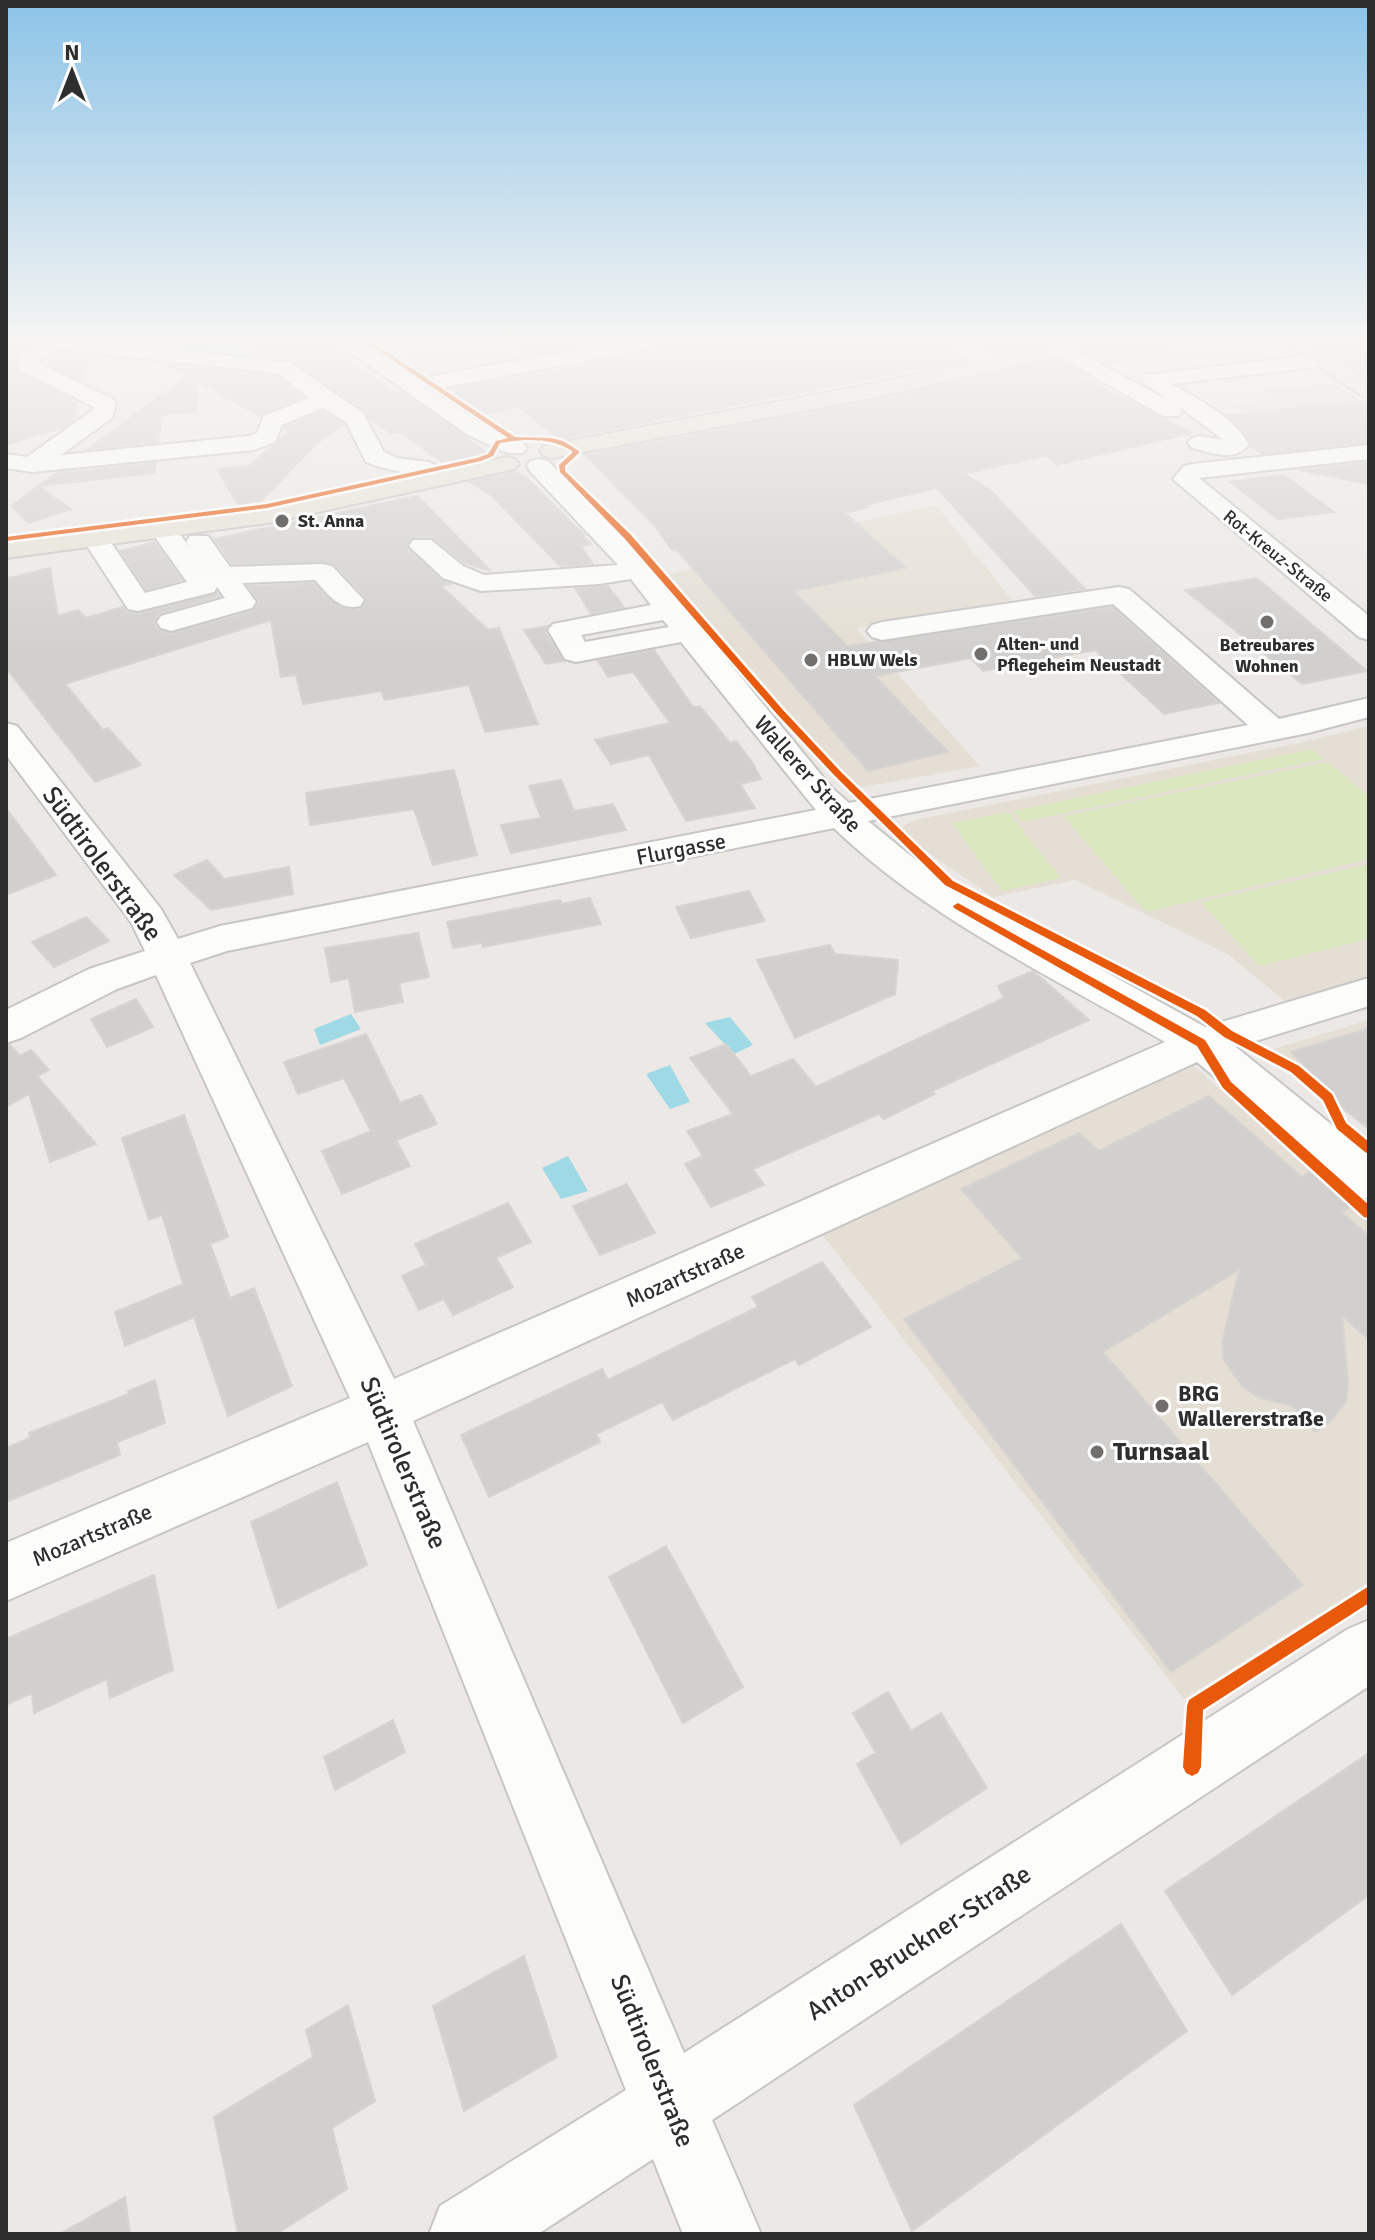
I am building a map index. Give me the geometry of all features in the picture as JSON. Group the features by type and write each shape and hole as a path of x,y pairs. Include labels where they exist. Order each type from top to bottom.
{"main road":[{"path":"6,550 282,513 602,443"}],"street":[{"path":"9,487 63,443"},
{"path":"6,461 32,465 255,443"},
{"path":"367,443 374,457 393,465 420,467 442,478"},
{"name":"Wallerer Straße","path":"500,443 528,457 638,570 820,795 919,881 1201,1043 1272,1098 1369,1181"},
{"path":"1200,443 1233,449 1236,443"},
{"name":"Rot-Kreuz-Straße","path":"1369,452 1193,471 1185,479 1369,631"},
{"path":"95,538 138,603 204,586 175,528"},
{"path":"156,626 242,602 222,575 175,528"},
{"path":"422,546 453,572 481,583 599,576 638,570"},
{"path":"222,575 322,572 350,600"},
{"path":"882,631 1119,595 1273,730"},
{"name":"Flurgasse","path":"6,1028 103,979 220,939 1273,730 1369,707"},
{"name":"Südtirolerstraße","path":"6,733 148,918 167,956 382,1410 722,2234"},
{"name":"Mozartstraße","path":"6,1572 382,1410 1201,1043 1369,992"},
{"name":"Anton-Bruckner-Straße","path":"468,2234 1092,1833 1369,1650"}],"shaded area":[{"name":"HBLW Wels","path":"936,505 1012,600 856,628 980,766 857,788 764,693 666,575 738,559 816,531"},
{"path":"1369,726 1369,979 1286,1002 1228,954 1075,880 993,897 903,835 903,826 915,820"},
{"path":"1369,1020 1369,1130 1274,1049"},
{"name":"BRG Wallererstraße","path":"1191,1063 1369,1223 1369,1582 1184,1699 819,1230"}],"green space":[{"path":"1312,749 1324,759 1022,822 1013,811"},
{"path":"1328,762 1369,796 1369,859 1146,912 1064,816"},
{"path":"1008,812 1061,878 1002,891 952,823"},
{"path":"1366,865 1369,867 1369,939 1259,966 1201,902"}],"water":[{"path":"351,1014 361,1029 320,1045 314,1029"},
{"path":"730,1017 753,1045 734,1054 705,1023"},
{"path":"670,1065 690,1102 670,1109 646,1074"},
{"path":"568,1156 588,1191 561,1199 542,1168"}],"building":[{"path":"97,443 153,443 88,449"},
{"path":"277,443 318,443 256,506 240,508 217,469 249,466"},
{"path":"415,443 473,443 493,457 448,466"},
{"path":"652,443 1152,443 1057,465 1047,455 965,474 989,489 1085,589 1035,596 937,488 864,505 868,507 845,513 906,568 794,591 847,646 1112,607 1219,703 1164,714 1095,650 983,671 971,658 875,676 948,752 868,771 676,549 672,550 655,526 585,455"},
{"path":"1249,443 1364,443 1262,454"},
{"path":"1369,462 1369,484 1299,470"},
{"path":"156,463 154,473 38,486 57,473"},
{"path":"515,472 526,477 584,535 581,535 591,544 581,546 593,564 560,566 492,496 470,482"},
{"path":"1284,475 1334,512 1278,519 1230,482"},
{"path":"38,486 71,509 28,523 12,506"},
{"path":"417,496 491,571 465,563 431,537 413,537 407,548 441,580 450,584 441,586 488,630 499,628 538,724 485,732 469,685 385,700 381,691 303,704 296,675 281,677 271,620 65,684 103,730 108,728 141,765 95,782 6,668 6,579 50,568 58,616 78,610 86,618 123,607 127,612 139,614 217,592 220,596 158,614 154,624 160,631 170,634 253,611 259,602 248,586 314,583 339,606 360,609 366,598 333,563 232,564 214,539"},
{"path":"155,542 182,580 146,590 120,551"},
{"name":"Betreubares Wohnen","path":"1257,578 1367,671 1302,684 1185,590"},
{"path":"608,586 624,607 591,614 575,588"},
{"path":"548,626 545,632 564,661 546,664 524,630"},
{"path":"654,650 693,707 700,706 730,743 736,741 752,762 761,779 740,784 755,808 686,821 649,755 611,764 595,740 670,723 633,672 608,677 598,661"},
{"path":"454,770 477,855 433,865 414,809 310,825 306,793"},
{"path":"561,780 574,811 613,804 626,830 511,853 501,825 541,818 529,786"},
{"path":"6,808 56,875 6,895"},
{"path":"207,860 224,879 289,867 293,894 211,910 174,875"},
{"path":"749,891 765,921 691,938 676,907"},
{"path":"590,898 601,924 483,947 482,943 453,948 447,922 560,900 562,904"},
{"path":"86,917 109,941 54,967 32,942"},
{"path":"418,933 429,977 399,983 403,1002 355,1012 349,978 331,982 325,948"},
{"path":"830,945 835,954 898,960 895,994 795,1038 757,960"},
{"path":"1033,971 1089,1020 932,1091 935,1094 884,1119 879,1114 753,1169 764,1185 711,1207 685,1164 703,1156 687,1131 733,1114 690,1058 726,1044 751,1076 793,1059 816,1087 1004,998 998,986"},
{"path":"136,999 153,1027 107,1047 91,1019"},
{"path":"1369,1028 1369,1129 1345,1110 1291,1052"},
{"path":"366,1034 400,1103 421,1095 437,1124 396,1140 410,1166 342,1194 322,1151 371,1131 344,1078 298,1094 284,1062"},
{"path":"10,1045 20,1056 31,1050 49,1070 37,1076 96,1144 50,1162 29,1094 6,1107 6,1046"},
{"name":"BRG Wallererstraße","path":"1209,1096 1302,1177 1310,1171 1351,1207 1341,1212 1369,1236 1369,1340 1342,1315 1348,1384 1346,1401 1331,1421 1315,1432 1293,1406 1260,1398 1243,1387 1224,1360 1222,1344 1239,1270 1103,1352 1303,1585 1171,1672 904,1319 1022,1258 961,1189 1079,1133 1099,1151"},
{"path":"184,1115 228,1237 210,1244 230,1298 254,1288 292,1386 228,1416 194,1317 125,1346 115,1312 183,1284 162,1215 149,1220 122,1138"},
{"path":"627,1184 655,1233 600,1255 573,1206"},
{"path":"508,1203 531,1242 496,1258 513,1287 453,1315 444,1299 419,1310 402,1276 426,1265 415,1244"},
{"path":"822,1262 871,1327 799,1365 795,1359 673,1420 662,1402 596,1434 600,1442 489,1497 461,1435 602,1369 608,1380 758,1307 752,1297"},
{"path":"155,1380 165,1423 117,1442 120,1455 6,1502 6,1448 30,1438 29,1433 129,1394 128,1391"},
{"path":"337,1482 367,1565 278,1608 251,1522"},
{"path":"666,1546 743,1687 683,1723 609,1577"},
{"path":"154,1575 173,1670 110,1698 107,1679 34,1713 32,1693 6,1705 6,1639"},
{"path":"888,1692 911,1731 941,1713 987,1788 901,1844 857,1764 876,1753 853,1713"},
{"path":"393,1720 405,1752 335,1790 324,1757"},
{"path":"1369,1753 1369,1895 1232,1995 1165,1891"},
{"path":"1121,1924 1187,2031 912,2231 854,2105"},
{"path":"524,1956 557,2057 464,2111 433,2006"},
{"path":"348,2005 375,2101 332,2128 347,2189 276,2234 238,2234 214,2117 313,2057 306,2030"},
{"path":"125,2197 130,2234 60,2234"}],"cycle path":[{"path":"6,539 267,506 479,460 491,455 498,443"},
{"path":"559,443 577,452 562,465 562,471 628,537 838,774 949,883 1201,1013 1228,1034 1295,1069 1328,1097 1341,1126 1369,1149"},
{"path":"958,906 1201,1043 1227,1085 1369,1213"},
{"path":"1192,1767 1195,1706 1369,1594"}],"place":[{"name":"St. Anna","path":"282,521"},
{"name":"Betreubares Wohnen","path":"1267,622"},
{"name":"Alten- und Pflegeheim Neustadt","path":"981,654"},
{"name":"HBLW Wels","path":"811,660"},
{"name":"BRG Wallererstraße","path":"1162,1406"},
{"name":"Turnsaal","path":"1097,1452"}]}
